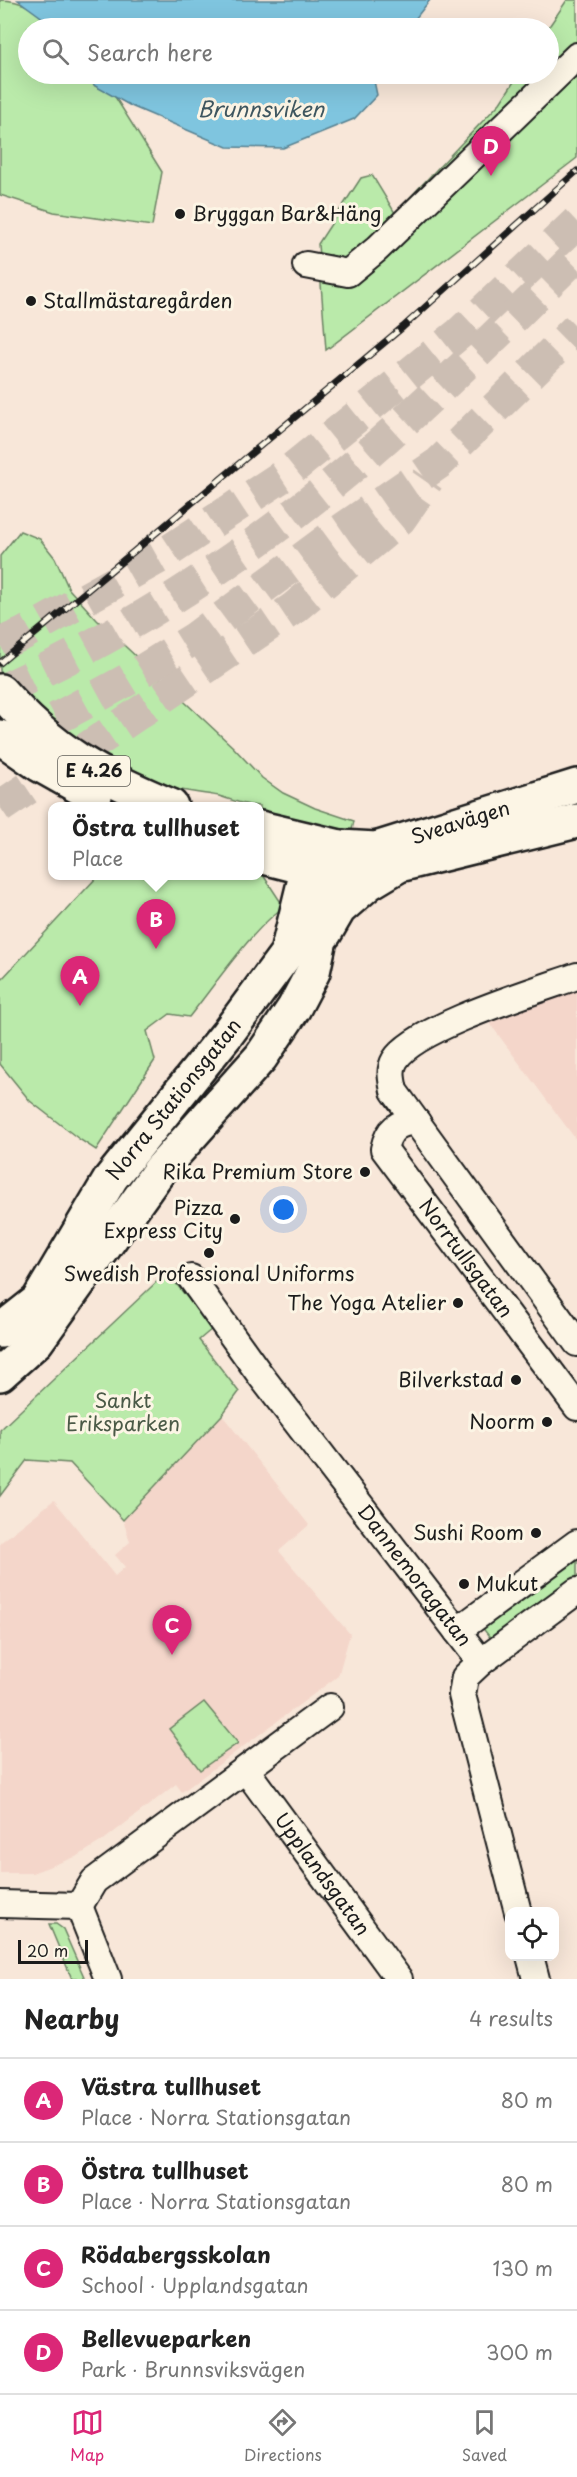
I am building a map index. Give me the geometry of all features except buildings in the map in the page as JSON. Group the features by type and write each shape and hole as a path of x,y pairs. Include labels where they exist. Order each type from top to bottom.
{"main road":[{"name":"E 4.26","path":"0,691 13,728 59,749 83,765 161,802"},
{"path":"13,728 40,765 75,786 109,802"},
{"name":"Sveavägen","path":"324,857 376,849 577,786"},
{"name":"Sveavägen","path":"399,865 577,821"},
{"path":"264,830 324,857 351,873 399,865"},
{"path":"264,856 324,857"},
{"path":"297,918 324,857"},
{"path":"319,945 324,857"},
{"path":"264,860 292,892 297,918"},
{"path":"319,945 339,909 369,883 399,865"},
{"name":"Norra Stationsgatan","path":"0,1331 38,1301 111,1178 227,1034 287,953 297,918"},
{"name":"Norra Stationsgatan","path":"0,1374 37,1341 159,1171 261,1057 294,1008 313,972 319,945"}],"street":[{"path":"559,73 577,56"},
{"path":"306,265 348,273 377,249 548,84"},
{"name":"Norrtullsgatan","path":"577,976 448,1023 408,1047 395,1059 390,1073 394,1091 577,1343"},
{"name":"Norrtullsgatan","path":"417,1122 407,1121 395,1126 386,1137 384,1149 577,1407"},
{"name":"Dannemoragatan","path":"190,1278 261,1376 481,1662 465,1677 462,1695 517,1907"},
{"path":"457,1631 577,1543"},
{"path":"481,1662 577,1591"},
{"path":"79,1906 94,1881 330,1707"},
{"name":"Upplandsgatan","path":"246,1770 399,1979"},
{"path":"0,1904 79,1906"},
{"path":"79,1906 108,1979"},
{"path":"531,1961 536,1979"}],"shaded area":[{"path":"577,963 577,1141 471,998"},
{"path":"222,1415 309,1525 279,1551 350,1634 338,1676 182,1792 176,1784 105,1839 78,1856 32,1873 0,1873 0,1543 54,1500 115,1576 125,1567 115,1555 130,1542 123,1520"}],"green space":[{"path":"0,0 8,0 29,7 42,18 18,18 18,84 93,84 114,95 162,172 152,226 54,212 0,195"},
{"path":"567,0 577,0 577,158 326,350 318,244 361,178 372,175 395,213 500,103 512,84 559,84 559,18 555,18"},
{"path":"20,531 40,539 55,558 69,589 97,620 233,747 262,778 283,793 315,808 354,821 351,834 264,810 264,802 238,802 219,796 156,784 112,764 71,737 33,705 0,671 0,556"},
{"path":"264,877 284,907 272,916 234,958 189,1017 170,1014 147,1031 155,1060 96,1150 30,1101 0,1064 0,981 94,880 264,880"},
{"name":"Sankt Eriksparken","path":"167,1272 212,1329 199,1340 239,1392 222,1415 123,1520 70,1463 27,1460 0,1496 0,1430"},
{"path":"577,1548 577,1586 496,1645 477,1621"},
{"path":"204,1702 238,1743 200,1770 169,1729"},
{"path":"49,1924 56,1924 63,1929 85,1979 72,1979"}],"water":[{"path":"18,0 430,0 416,18 43,18"},
{"name":"Brunnsviken","path":"93,84 375,84 377,95 354,119 283,148 227,147 131,106"}],"tunnel":[{"path":"0,644 23,634 158,558 287,473 460,333 577,222"},
{"path":"0,691 49,668 144,616 235,557 279,525 391,434 577,255"},
{"path":"12,740 43,726 127,680 195,638 334,535 439,463 577,328"},
{"path":"0,807 294,608 400,519 428,479"}],"railway":[{"path":"0,663 403,327 577,171"}],"place":[{"name":"Bellevueparken","path":"491,176"},
{"name":"Bryggan Bar&Häng","path":"180,214"},
{"name":"Stallmästaregården","path":"31,301"},
{"name":"Östra tullhuset","path":"156,949"},
{"name":"Västra tullhuset","path":"80,1006"},
{"name":"Rika Premium Store","path":"365,1172"},
{"name":"Pizza Express City","path":"235,1219"},
{"name":"Swedish Professional Uniforms","path":"209,1253"},
{"name":"The Yoga Atelier","path":"458,1303"},
{"name":"Bilverkstad","path":"516,1380"},
{"name":"Noorm","path":"547,1422"},
{"name":"Sushi Room","path":"536,1533"},
{"name":"Mukut","path":"464,1584"},
{"name":"Rödabergsskolan","path":"172,1655"}]}
